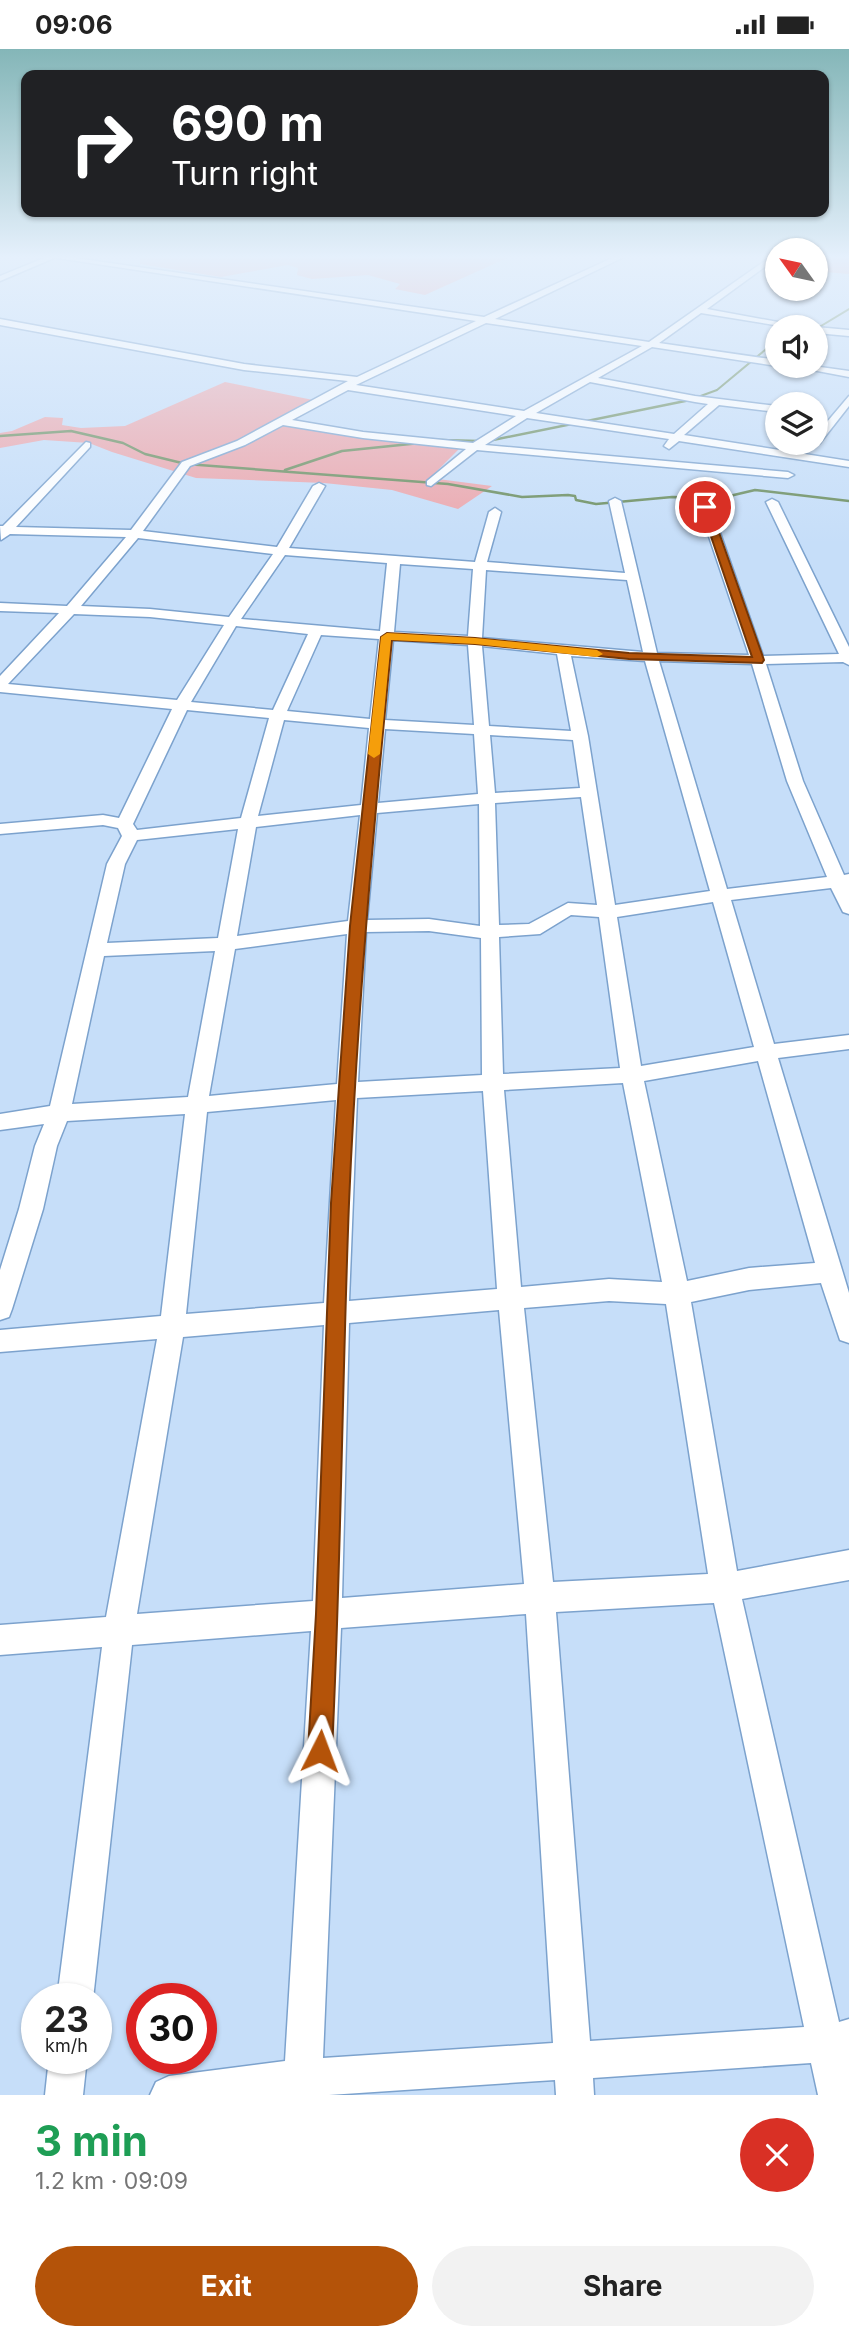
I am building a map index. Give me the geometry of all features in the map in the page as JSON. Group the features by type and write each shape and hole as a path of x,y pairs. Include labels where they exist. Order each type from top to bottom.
{"street":[{"path":"172,353 244,367 322,373 353,384 526,414 849,464"},
{"path":"0,686 72,610 186,464 195,458 223,451 415,353"},
{"path":"431,483 477,445 526,414 635,353"},
{"path":"710,353 765,361"},
{"path":"828,371 849,374"},
{"path":"589,379 716,402 765,408"},
{"path":"828,419 849,399"},
{"path":"650,465 678,438 685,427 716,402"},
{"path":"830,416 849,418"},
{"path":"280,421 337,432 785,480 803,457"},
{"path":"3,532 86,445"},
{"path":"0,1309 31,1209 46,1146 59,1113 116,864 128,830 181,704 281,551 319,486"},
{"path":"615,502 651,657 767,1052 836,1265 849,1332"},
{"path":"0,607 150,613 316,631 475,641 651,657 848,659 772,502"},
{"path":"705,507 758,660 794,781 843,881 849,908"},
{"path":"495,512 480,566 475,641 487,799 493,1084 510,1297 540,1598 574,2078"},
{"path":"3,532 134,534 281,551 633,577"},
{"path":"302,2086 327,1614 347,1091 357,926 394,559"},
{"path":"77,1983 119,1630 172,1326 197,1105 248,823 278,715 316,631"},
{"path":"563,651 580,736 632,1075 677,1294 725,1588 838,2041 837,2095"},
{"path":"0,686 377,724 580,736"},
{"path":"0,830 103,820 128,830 248,823 419,803 587,792"},
{"path":"96,950 228,944 357,926 429,925 490,932 533,930 568,909 608,912 843,881"},
{"path":"0,1122 59,1113 197,1105 347,1091 632,1075 767,1052 849,1042"},
{"path":"0,1341 609,1290 677,1294 836,1265"},
{"path":"0,1640 540,1598 725,1588 849,1565"},
{"path":"169,2095 302,2086 574,2078 838,2041"},
{"path":"64,2095 66,2074"}],"shaded area":[{"path":"225,382 313,400 279,417 324,427 466,442 430,478 492,486 458,509 392,490 324,483 196,478 89,443 44,440 0,448 0,433 12,431 45,417 63,418 62,425 81,428 125,426"}],"waterway":[{"path":"689,400 717,390 761,353"},
{"path":"689,400 695,399"},
{"path":"488,441 689,400"},
{"path":"0,436 71,431 123,443 145,454 186,464 448,484 522,497 568,495 575,496 576,500 596,504 672,497 721,498 755,490 849,501"},
{"path":"439,440 479,441"},
{"path":"285,470 342,451 420,443"}],"slow traffic":[{"path":"374,754 387,637 475,641 597,654"}],"route":[{"path":"320,1751 340,1203 357,926 387,637 475,641 629,656 758,660 705,507"}]}
